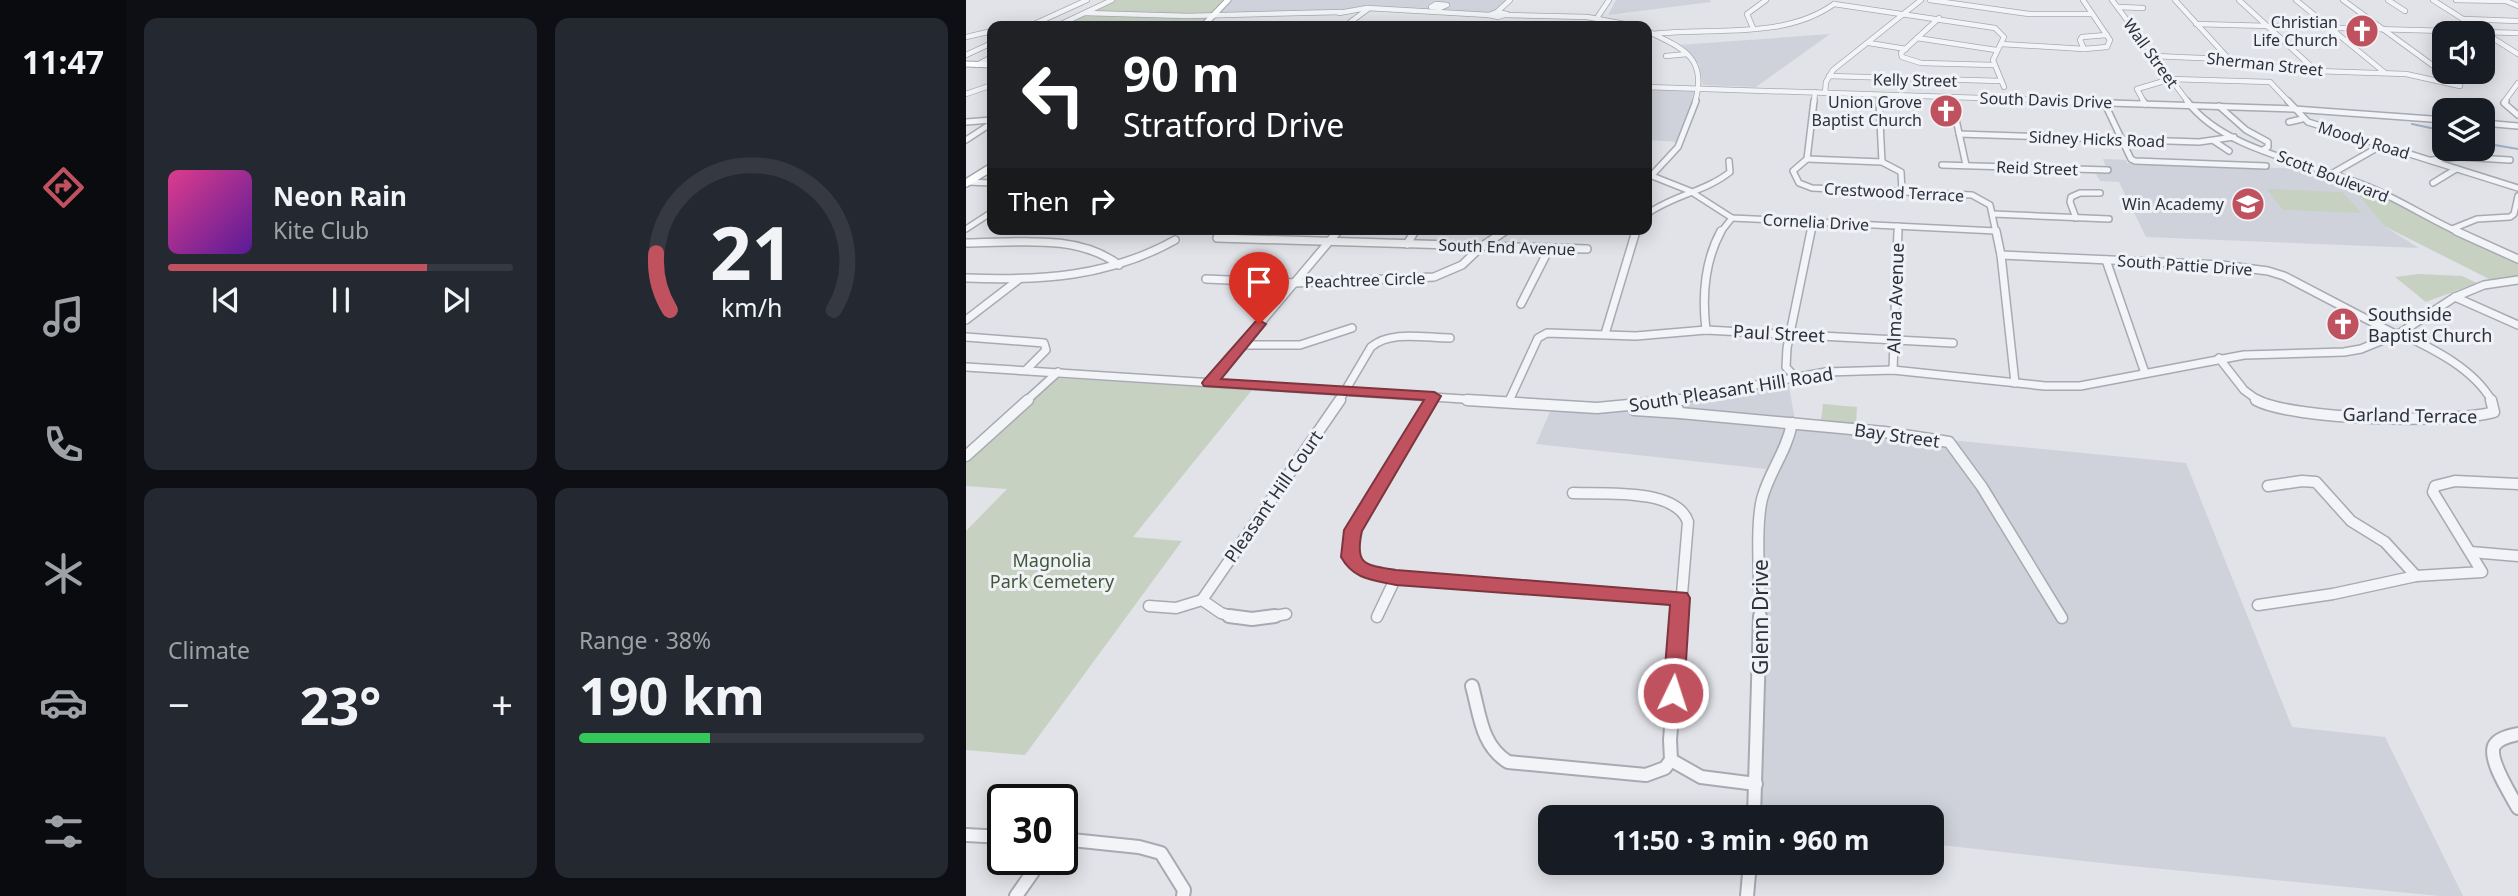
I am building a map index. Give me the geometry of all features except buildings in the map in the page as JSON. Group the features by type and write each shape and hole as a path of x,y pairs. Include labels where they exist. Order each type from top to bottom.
{"main road":[{"path":"1208,21 1228,0"},
{"path":"966,64 987,65"},
{"path":"967,182 987,170"}],"street":[{"path":"1041,21 1087,0"},
{"path":"1068,21 1112,0"},
{"path":"1505,12 1510,0"},
{"path":"1597,18 1609,0"},
{"path":"1753,28 1748,21 1748,14 1766,0"},
{"path":"1851,5 1859,0"},
{"path":"1825,93 1829,76 1921,0"},
{"path":"1930,0 1965,2 2037,15 2092,13"},
{"path":"2001,44 2084,49 2107,47 2110,43 2107,35 2083,0"},
{"name":"Wall Street","path":"2112,0 2190,106"},
{"path":"2175,0 2228,58"},
{"path":"2239,0 2315,71"},
{"path":"2296,0 2384,72"},
{"path":"2343,0 2432,65"},
{"path":"2388,0 2405,11"},
{"path":"2433,0 2463,21"},
{"path":"2456,0 2498,1 2518,6"},
{"path":"1654,34 1753,28 1806,19 1824,12 1833,2 1939,18 1992,27 2004,35 1996,50 1994,65 1914,62 1902,57 1906,49 1939,18"},
{"path":"2118,7 2143,8"},
{"path":"1085,13 1188,16 1342,12 1370,8 1472,14 1505,12"},
{"path":"1352,21 1370,8"},
{"path":"1432,10 1440,8"},
{"path":"1490,14 1505,12 1611,21"},
{"path":"2460,19 2518,21"},
{"path":"2196,24 2432,30"},
{"path":"966,37 987,32"},
{"path":"2495,32 2518,33"},
{"path":"1652,172 1679,145 1699,89 1699,71 1687,54 1654,34"},
{"path":"2084,49 2080,40 2082,37 2107,35"},
{"path":"1917,38 1996,50"},
{"path":"2495,40 2518,54"},
{"path":"1869,43 1906,49"},
{"path":"966,55 987,45"},
{"path":"1667,56 1687,54"},
{"name":"Sherman Street","path":"2154,56 2228,58 2315,71 2384,72 2432,80"},
{"path":"977,65 987,60"},
{"name":"Kelly Street","path":"1829,76 2003,84 1994,65"},
{"name":"Moody Road","path":"2145,104 2137,89 2171,79 2270,82 2302,119 2518,188"},
{"path":"2518,83 2504,103 2518,115"},
{"name":"Sherman Street","path":"2450,84 2460,86"},
{"path":"966,94 987,87"},
{"name":"South Davis Drive","path":"1652,87 2294,109 2432,119"},
{"path":"966,88 987,92"},
{"name":"Crestwood Terrace","path":"1815,92 1807,159 1793,171 1795,180 1804,186 1978,197 1990,205 1993,214"},
{"path":"1879,95 1882,162"},
{"path":"1951,97 1966,165"},
{"path":"2104,102 2131,159 2135,161 2266,166"},
{"name":"Scott Boulevard","path":"2190,106 2212,125 2234,137 2390,197 2518,259"},
{"path":"2219,106 2246,130 2268,142 2268,147 2263,150"},
{"path":"2289,122 2302,119"},
{"path":"966,122 987,121"},
{"path":"2495,124 2518,126"},
{"path":"966,140 987,125"},
{"name":"Sidney Hicks Road","path":"1959,134 2214,141 2234,137"},
{"path":"2214,141 2229,151"},
{"path":"2333,173 2382,145"},
{"path":"2430,160 2459,157 2510,160"},
{"path":"1807,159 1882,162 1901,172 1902,191"},
{"path":"1652,211 1690,191 1722,180 1730,172 1729,161"},
{"name":"Reid Street","path":"1942,165 2108,170"},
{"path":"2433,183 2456,169"},
{"name":"Cornelia Drive","path":"1652,175 1690,191 1732,218 1996,230"},
{"path":"967,182 987,183"},
{"path":"2076,218 2070,202 2071,197 2080,193 2099,193"},
{"path":"2452,229 2477,219 2510,217 2514,214 2518,196"},
{"path":"2015,383 2001,255 1993,214 2109,219"},
{"path":"966,229 987,215"},
{"path":"1706,330 1703,301 1713,246 1724,226 1732,218"},
{"path":"1794,376 1786,367 1813,222"},
{"name":"Alma Avenue","path":"1893,370 1898,226"},
{"path":"1247,239 1251,235"},
{"path":"1210,383 1335,235"},
{"path":"1407,244 1413,235"},
{"name":"Peachtree Circle","path":"1206,279 1294,283 1434,277 1462,265 1499,235"},
{"path":"1605,334 1635,235"},
{"name":"South End Avenue","path":"1217,238 1587,249"},
{"path":"966,278 1018,280 1078,276 1145,257 1175,240"},
{"path":"966,243 1075,246 1102,253 1113,258 1119,265"},
{"path":"1521,304 1549,248"},
{"path":"2508,253 2518,253"},
{"name":"South Pattie Drive","path":"2001,255 2221,265 2268,271 2284,276 2398,334"},
{"path":"2106,260 2145,373"},
{"path":"966,320 1018,280"},
{"name":"South Pleasant Hill Road","path":"966,367 1597,408 1673,401 1794,376 1843,371 1893,370 2015,383 2080,386 2219,358 2361,349 2398,334 2455,297 2484,285 2518,280"},
{"path":"2455,297 2518,325"},
{"path":"1242,345 1300,345 1352,328"},
{"name":"Paul Street","path":"1509,401 1540,336 1547,333 1643,335 1706,330 1953,343"},
{"name":"Garland Terrace","path":"2219,358 2240,386 2265,405 2325,413 2420,419 2474,418 2489,416 2494,412 2489,397 2458,366 2437,351 2398,334"},
{"path":"966,337 1044,343 1045,350 1026,370"},
{"name":"Pleasant Hill Court","path":"1202,600 1345,392 1363,359 1378,341 1392,337 1450,338"},
{"path":"966,456 1058,372"},
{"path":"1434,396 1353,530 1350,557 1364,572 1396,578 1680,598"},
{"path":"1673,401 1680,413"},
{"name":"Bay Street","path":"1597,408 1792,423 1926,437 1949,442 1982,487 2062,618"},
{"name":"Glenn Drive","path":"1755,805 1760,670 1760,511 1762,495 1789,446 1792,423"},
{"path":"2268,486 2302,481 2316,482 2351,520 2385,542 2416,576"},
{"path":"2258,605 2333,594 2416,576 2482,572 2437,502 2433,492 2435,486 2455,481 2518,484"},
{"path":"1472,686 1486,743 1492,752 1508,762 1646,775 1657,772 1671,760 1680,598 1688,522 1683,510 1668,501 1573,493"},
{"path":"2471,552 2518,556"},
{"path":"1377,617 1396,578"},
{"path":"1149,606 1171,610 1185,609 1202,600 1216,614 1246,619 1265,619 1286,614"},
{"path":"2518,733 2501,739 2494,746 2493,756 2518,808"},
{"path":"1671,760 1686,773 1706,780 1756,784"},
{"path":"966,835 987,836"},
{"path":"1078,841 1139,847 1161,853 1180,881 1184,890 1183,896"},
{"path":"1016,896 1031,875"},
{"path":"1747,896 1749,875"}],"shaded area":[{"path":"1232,0 1507,0 1498,11 1487,12 1374,7 1342,11 1220,12"},
{"path":"1616,0 1710,0 1711,2 1608,15"},
{"path":"1830,34 1756,87 1703,85 1699,64 1679,45"},
{"path":"1652,87 1699,89 1680,142 1652,140"},
{"name":"Win Academy","path":"2103,159 2126,160 2127,163 2314,169 2345,180 2384,226 2419,248 2146,237 2119,182 2100,181 2095,172 2108,172"},
{"path":"1788,382 1796,425 2186,463 2292,727 2385,737 2463,896 2111,864 1944,845 1944,805 1758,805 1759,486 1766,469 1536,444 1552,407 1599,411"}],"green space":[{"path":"1112,0 1224,0 1206,21 1068,21"},
{"path":"2345,180 2371,189 2518,260 2518,279 2495,282 2384,226"},
{"path":"2267,189 2342,192 2362,213 2283,210"},
{"path":"2419,274 2462,276 2477,283 2426,302 2395,277"},
{"name":"Magnolia Park Cemetery","path":"1057,378 1252,390 1133,537 1182,541 1025,755 966,750 966,531 1007,489 966,486 966,462"},
{"path":"1823,404 1857,407 1856,424 1821,421"}],"waterway":[{"path":"2412,124 2432,128"},
{"path":"2495,145 2518,149"}],"place":[{"name":"Christian Life Church","path":"2362,31"},
{"name":"Union Grove Baptist Church","path":"1946,111"},
{"name":"Win Academy","path":"2248,204"},
{"name":"Southside Baptist Church","path":"2343,324"}],"route":[{"path":"1259,324 1210,383 1434,396 1353,530 1349,548 1350,557 1356,566 1364,572 1396,578 1680,598 1673,693"}]}
